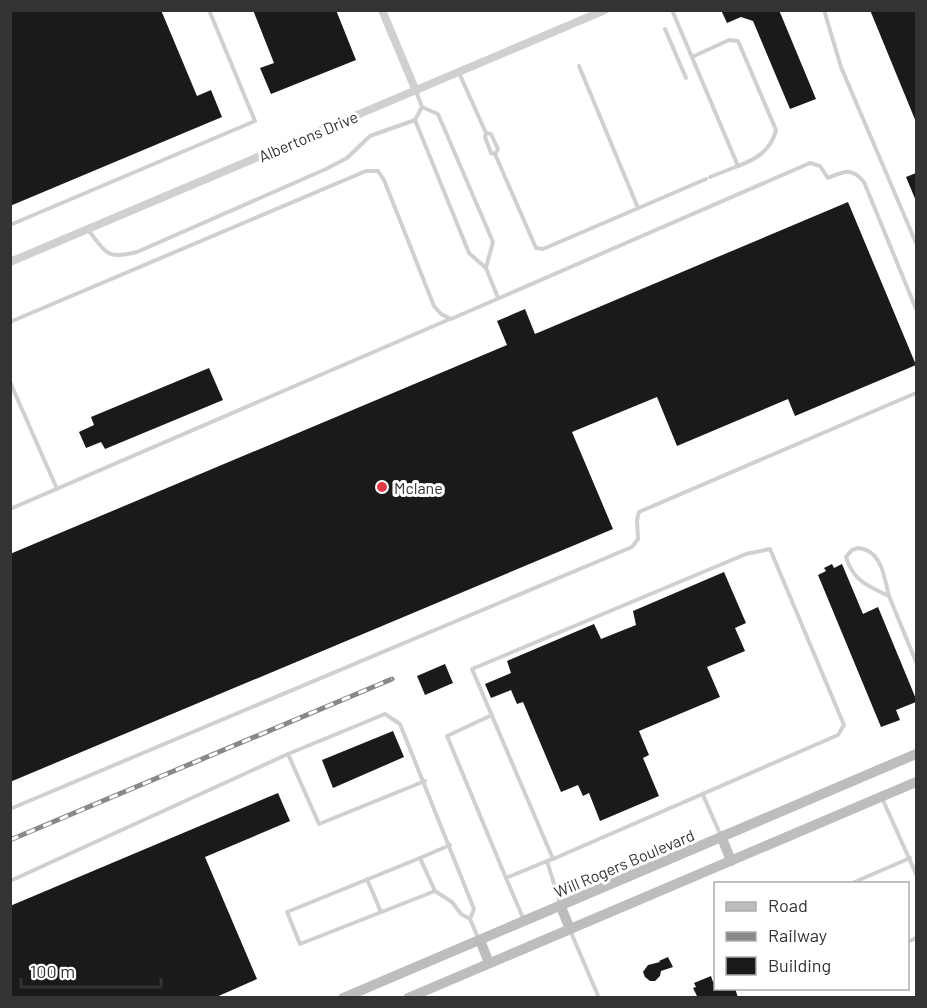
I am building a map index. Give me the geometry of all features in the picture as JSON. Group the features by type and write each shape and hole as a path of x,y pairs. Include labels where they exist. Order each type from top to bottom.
{"main road":[{"name":"Will Rogers Boulevard","path":"343,998 916,754"},
{"path":"408,998 916,782"},
{"path":"722,838 731,861"},
{"path":"561,907 570,929"},
{"path":"480,940 489,963"},
{"path":"369,986 374,998"}],"street":[{"path":"382,10 416,91"},
{"name":"Albertons Drive","path":"10,262 605,10"}],"lane":[{"path":"10,225 255,121 209,10"},
{"path":"672,10 738,166"},
{"path":"824,10 841,68 916,243"},
{"path":"665,29 686,78"},
{"path":"459,72 486,133 485,137 491,153 495,154 536,248 543,249 750,161 766,151 776,130 738,41 729,40 692,57"},
{"path":"579,66 638,208"},
{"path":"416,91 422,107 438,114 494,242 486,268"},
{"path":"87,230 106,252 118,257 137,252 326,170 346,158 370,136 415,120 422,107"},
{"path":"415,120 469,254 486,268 498,298"},
{"path":"10,509 810,163 820,166 828,178 846,171 856,174 864,182 916,309"},
{"path":"10,322 366,171 378,171 384,180 434,306 441,314 451,319"},
{"path":"10,382 57,489"},
{"path":"10,809 632,547 638,539 639,512 916,393"},
{"path":"506,878 553,859 703,795 838,735 844,725 770,549 746,554 472,669 553,859"},
{"path":"889,596 856,577 850,570 846,557 852,550 866,549 872,552 883,570 889,596 916,662"},
{"path":"10,881 288,754 385,714 400,724 425,782 474,909 470,919"},
{"path":"492,715 447,736 524,922"},
{"path":"288,754 319,824 425,782"},
{"path":"703,795 722,838"},
{"path":"882,797 916,874"},
{"path":"435,891 300,944 287,912 450,845"},
{"path":"420,858 435,891 452,902 461,914 470,919 480,940"},
{"path":"855,882 910,858"},
{"path":"547,861 561,907"},
{"path":"367,879 381,912"},
{"path":"570,929 599,998"}],"building":[{"path":"10,10 161,10 197,96 211,90 222,117 10,206"},
{"path":"253,10 336,10 356,60 271,94 260,68 274,63"},
{"path":"721,10 779,10 816,99 790,109 753,21 741,17 727,23"},
{"path":"870,10 916,10 916,122"},
{"path":"916,173 916,201 906,177"},
{"name":"Mclane","path":"848,202 916,365 795,416 788,399 677,446 657,397 572,432 613,529 10,782 10,554 507,345 497,321 525,309 535,334"},
{"path":"209,368 223,400 105,449 101,442 86,448 79,432 94,425 91,417"},
{"path":"832,564 834,568 842,564 863,614 878,607 916,699 916,702 896,710 900,720 881,727 818,575"},
{"path":"724,572 746,623 735,628 745,651 707,667 720,697 639,731 649,755 643,758 659,796 600,821 589,793 583,796 578,785 561,792 523,702 517,704 511,690 491,698 485,684 511,673 507,661 594,624 601,639 636,625 633,611"},
{"path":"445,664 453,683 425,695 417,676"},
{"path":"393,731 404,757 333,788 322,760"},
{"path":"278,793 290,821 205,857 257,979 214,998 10,998 10,906"},
{"path":"668,957 673,967 661,971 655,981 650,981 645,977 643,972 648,965"},
{"path":"711,976 714,990 736,990 738,998 698,998 693,988 696,987 694,983"}],"railway":[{"path":"10,840 392,679"}],"place":[{"name":"Mclane","path":"382,487"}]}
